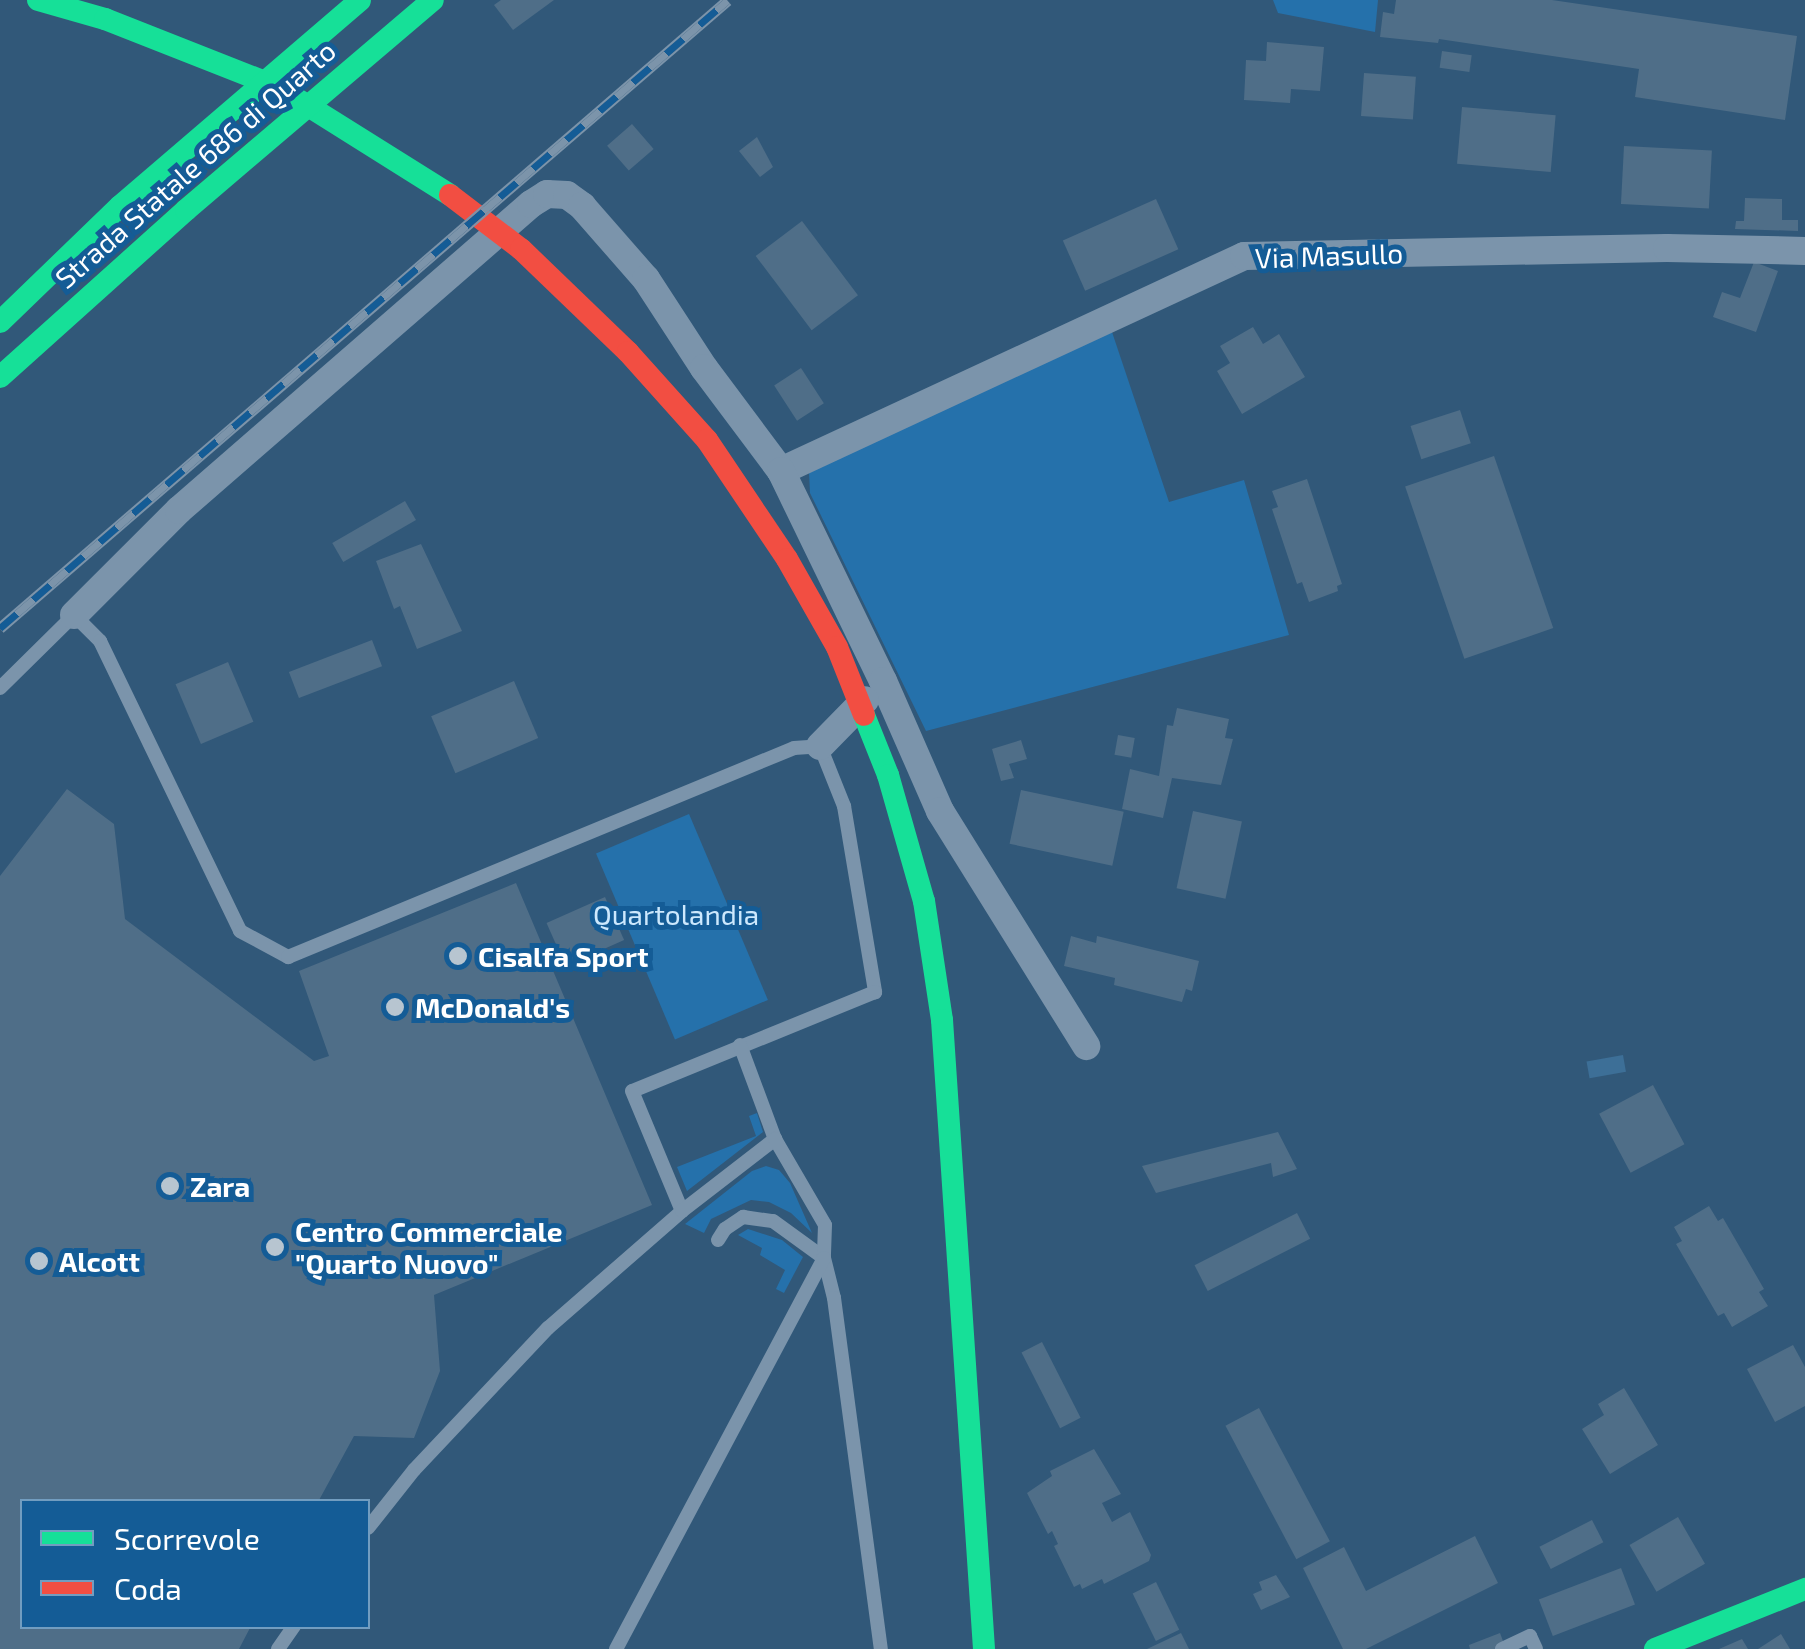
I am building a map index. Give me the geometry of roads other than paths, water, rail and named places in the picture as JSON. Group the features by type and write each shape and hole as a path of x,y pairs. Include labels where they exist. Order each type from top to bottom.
{"main road":[{"path":"38,0 190,50 278,87 354,130 521,249 628,352 707,440 787,559 837,647 888,775 924,901 942,1020 984,1649"},
{"name":"Strada Statale 686 di Quarto","path":"0,322 120,206 360,0"},
{"name":"Strada Statale 686 di Quarto","path":"0,377 186,210 433,0"},
{"path":"48,240 120,206"},
{"path":"1655,1649 1805,1590"}],"street":[{"path":"74,615 220,474 547,194 575,199 646,279 704,368 781,471 883,681 940,811 1086,1046"},
{"name":"Via Masullo","path":"781,471 1244,256 1667,248 1805,251"},
{"path":"820,746 883,681"}],"lane":[{"path":"0,688 74,615 100,640 240,931 288,957 794,748 820,746 844,806 874,992 632,1091 682,1211"},
{"path":"740,1046 775,1139 826,1224 824,1258 834,1298 881,1649"},
{"path":"370,1526 513,1363 595,1284 775,1139"},
{"path":"718,1240 725,1229 744,1217 774,1221 824,1258"},
{"path":"616,1649 824,1258"},
{"path":"1502,1649 1530,1636 1536,1649"}],"railway":[{"path":"0,628 728,0"}],"place":[{"name":"Cisalfa Sport","path":"458,956"},
{"name":"McDonald's","path":"395,1007"},
{"name":"Zara","path":"170,1186"},
{"name":"Centro Commerciale \"Quarto Nuovo\"","path":"275,1247"},
{"name":"Alcott","path":"39,1261"}],"park label":[{"name":"Quartolandia","path":"676,914"}]}
